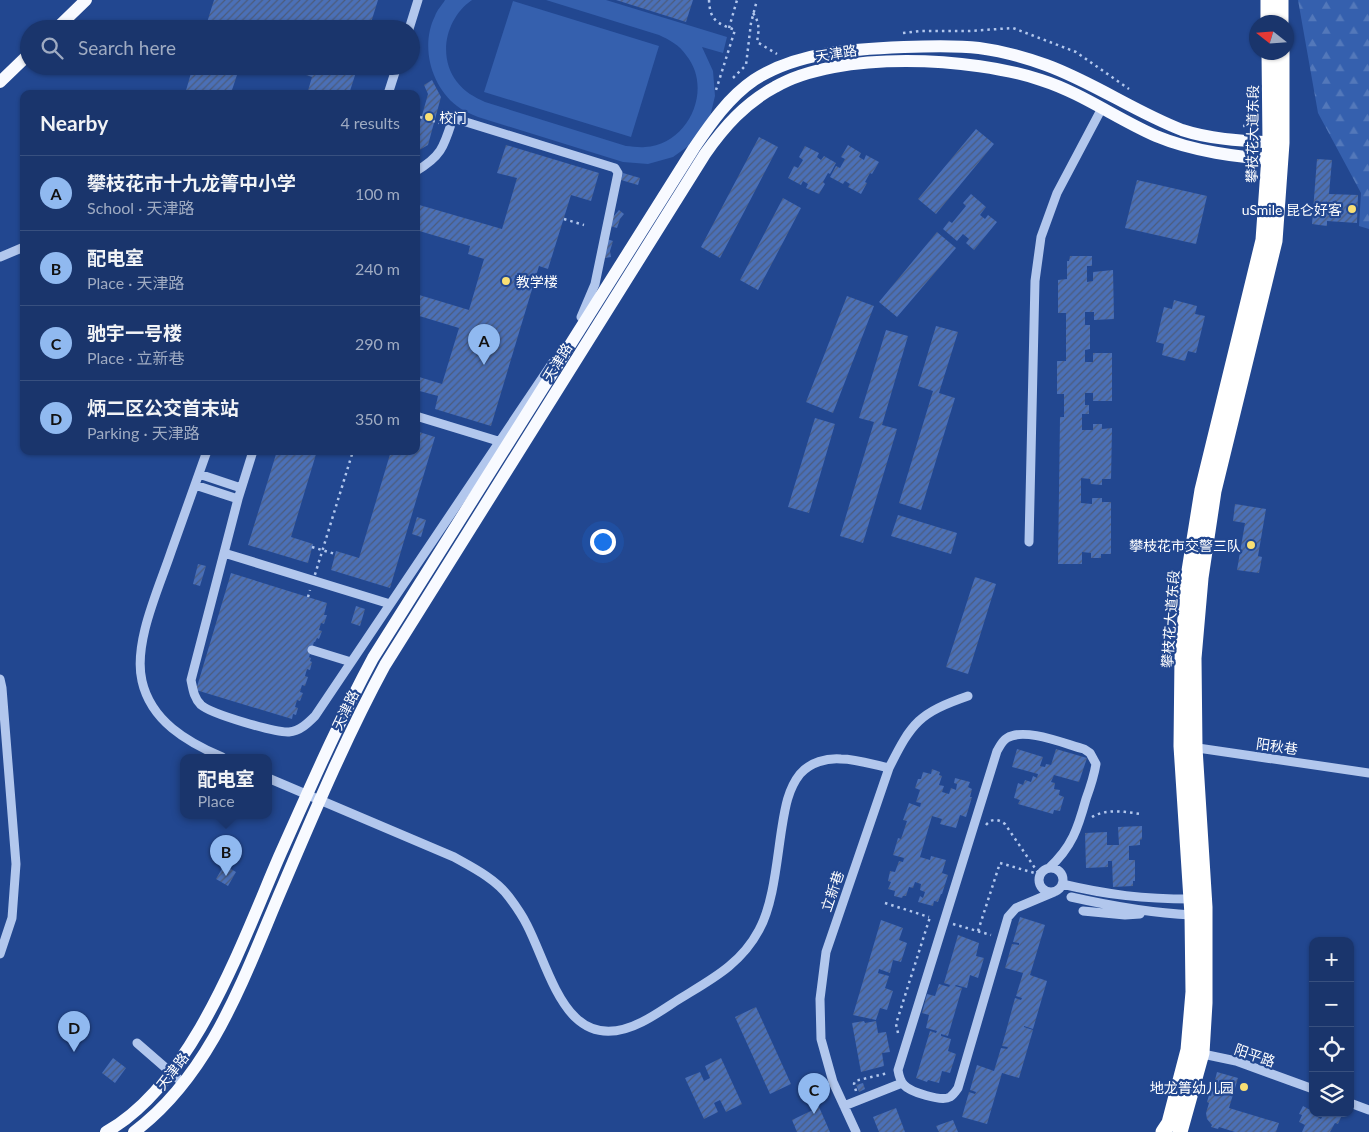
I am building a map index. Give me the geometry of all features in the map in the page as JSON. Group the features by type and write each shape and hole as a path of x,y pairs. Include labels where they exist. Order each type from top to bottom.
{"highway":[{"path":"1268,0 1268,15"},
{"path":"1281,0 1281,15"},
{"name":"攀枝花大道东段","path":"1270,60 1276,142"},
{"name":"攀枝花大道东段","path":"1183,1131 1204,1003 1205,907 1188,747 1182,657 1188,577 1202,490 1263,240 1276,159 1281,60"},
{"name":"攀枝花大道东段","path":"1163,1132 1169,1123 1195,1052 1188,747"}],"main road":[{"path":"65,20 86,0"},
{"path":"106,1132 130,1115 151,1095 171,1072 198,1032 217,996 348,704 372,658 694,148 724,108 738,93 770,71 790,63 840,51 917,46 978,48 1001,52 1047,65 1069,74 1140,112 1184,130 1211,137 1276,142"},
{"name":"天津路","path":"134,1132 163,1106 183,1083 205,1051 231,1003 361,710 407,628 705,154 720,134 748,105 776,86 816,71 850,65 916,61 976,65 1017,72 1062,88 1135,125 1182,145 1207,151 1276,159"},
{"path":"0,82 20,63"}],"street":[{"path":"412,20 418,0"},
{"path":"389,90 394,75"},
{"path":"1029,542 1035,281 1041,237 1057,193 1102,108"},
{"path":"252,455 238,499 191,680 193,694 201,705 213,712 274,731 290,732 304,727 315,716 575,329 586,308 595,284 618,173 615,168 453,118 445,142 438,155 429,164 420,169"},
{"path":"0,257 20,250"},
{"path":"420,417 498,442"},
{"path":"206,455 149,615 141,650 142,681 153,708 173,730 198,746 215,754"},
{"path":"199,474 241,488"},
{"path":"195,485 238,499"},
{"path":"224,553 390,604"},
{"path":"312,650 351,662"},
{"path":"0,679 16,864 12,918 0,954"},
{"name":"立新巷","path":"856,1132 834,1082 821,1039 820,999 826,952 889,768 904,739 917,720 940,705 968,696"},
{"path":"1049,868 1060,873 1063,880 1062,884 1054,892 1016,908 1008,917 958,1088 950,1098 938,1098 910,1090 902,1082 898,1070 997,751 1007,738 1024,734 1084,749 1090,753 1096,764 1078,828 1066,851 1040,875 1039,883 1041,887 1047,892 1054,892"},
{"name":"阳秋巷","path":"1188,747 1369,773"},
{"path":"272,780 454,857 481,872 507,894 527,924 558,996 571,1015 585,1026 603,1032 622,1031 643,1022 725,971 744,952 760,929 769,904 784,812 790,791 801,773 817,762 842,758 889,768"},
{"path":"1062,884 1116,896 1152,899 1191,899"},
{"path":"1071,897 1116,907 1192,915"},
{"path":"1083,911 1125,915 1160,913"},
{"path":"137,1043 183,1083"},
{"name":"阳平路","path":"1195,1052 1236,1062 1309,1088"},
{"path":"844,1106 902,1082"},
{"path":"1354,1104 1369,1110"}],"path":[{"path":"709,0 712,17 718,23 735,30 716,90 722,92"},
{"path":"729,28 737,0"},
{"path":"732,80 746,65 751,23 757,0"},
{"path":"420,117 450,126"},
{"path":"564,218 584,225"},
{"path":"313,581 352,455"},
{"path":"312,548 335,554"},
{"path":"1078,828 1096,814 1115,811 1141,814"},
{"path":"984,829 993,820 1005,824 1040,875"},
{"path":"978,932 1000,863 1040,875"},
{"path":"902,1057 896,1024 930,917"},
{"path":"859,1100 854,1084 855,1081 898,1070"}],"green space":[{"path":"445,0 472,0 456,17 447,38 446,49 447,61 451,72 466,91 485,102 626,146 643,147 660,144 673,137 684,126 692,113 697,99 697,83 694,69 680,48 659,35 546,0 606,0 727,37 723,53 702,47 713,71 715,96 709,121 694,142 673,157 648,164 623,162 470,114 459,108 440,88 431,65 428,40 437,12"},
{"path":"1298,0 1369,0 1369,229 1359,226 1361,193 1318,113"},
{"path":"513,1 659,46 631,137 484,92"}],"building":[{"path":"214,0 378,0 372,20 208,20"},
{"path":"616,0 693,0 686,22"},
{"path":"190,75 237,75 232,90 186,90"},
{"path":"306,75 355,75 350,90 308,90 312,77"},
{"name":"校门","path":"432,80 441,97 428,145 420,150 420,123 428,94 424,85"},
{"path":"976,129 994,144 936,214 918,199"},
{"path":"759,137 778,147 720,258 701,247"},
{"name":"教学楼","path":"506,145 599,173 591,201 571,195 548,269 539,266 491,426 435,409 438,396 420,391 420,377 442,384 459,328 420,316 420,295 469,310 484,259 468,254 470,246 420,231 420,205 502,229 517,178 497,173"},
{"path":"848,145 861,153 859,157 864,160 866,155 879,162 872,174 870,173 861,194 848,187 850,184 845,181 843,184 830,177 836,166 840,168 845,159 841,157"},
{"path":"805,146 819,153 817,157 821,160 824,156 836,163 823,182 825,184 819,194 806,188 808,184 803,181 801,185 788,178 794,166 798,168 803,160 799,157"},
{"path":"1317,159 1332,160 1329,194 1358,195 1357,223 1327,221 1327,226 1312,224"},
{"path":"623,173 640,178 638,185 621,180"},
{"path":"1137,180 1207,196 1196,244 1125,228"},
{"path":"971,194 986,207 980,215 985,219 988,215 997,222 974,250 966,243 969,239 963,234 957,241 943,229 949,221 952,223 966,206 963,203"},
{"path":"783,198 801,208 758,290 740,280"},
{"path":"619,210 624,214 617,228 610,226 613,217"},
{"path":"937,232 956,248 897,317 879,302"},
{"path":"607,239 613,241 610,251 611,257 605,258 604,249"},
{"path":"1070,256 1092,256 1092,266 1087,266 1087,282 1093,281 1093,272 1113,270 1114,319 1094,320 1094,312 1085,312 1085,325 1090,325 1090,349 1085,350 1085,362 1093,362 1093,353 1112,353 1112,401 1093,401 1093,393 1085,393 1085,405 1089,405 1089,414 1082,414 1082,430 1093,430 1093,424 1102,424 1102,429 1112,428 1111,479 1102,479 1102,485 1091,484 1090,479 1081,478 1081,503 1092,504 1092,498 1102,498 1102,502 1111,502 1111,554 1101,554 1101,558 1091,558 1091,553 1082,552 1082,564 1058,564 1060,417 1064,417 1064,394 1057,394 1057,361 1066,361 1066,313 1058,313 1058,280 1067,279 1067,261 1069,261"},
{"path":"847,296 874,306 833,413 806,402"},
{"path":"1174,300 1197,306 1195,314 1205,316 1196,353 1188,351 1185,361 1162,355 1164,344 1156,342 1164,307 1172,309"},
{"path":"936,326 958,332 939,393 955,398 921,510 899,503 933,391 918,386"},
{"path":"886,330 908,336 882,425 897,429 863,543 840,536 874,422 859,418"},
{"path":"815,418 835,424 809,513 788,507"},
{"path":"420,432 435,437 390,588 331,570 336,551 359,558 390,455 420,455"},
{"path":"276,455 316,455 291,537 313,544 308,563 248,545"},
{"name":"攀枝花市交警三队","path":"1235,504 1266,509 1258,556 1262,557 1259,573 1237,570 1245,523 1233,521"},
{"path":"898,515 957,533 951,554 891,536"},
{"path":"417,517 426,520 421,537 412,534"},
{"path":"198,564 206,566 200,586 193,584"},
{"path":"231,573 327,603 324,615 327,615 324,624 321,623 319,630 322,631 319,639 317,638 314,642 309,657 312,662 310,670 307,669 305,676 308,677 305,686 302,685 300,692 303,693 300,701 297,700 295,707 298,708 296,715 293,714 292,719 196,690"},
{"path":"975,577 996,584 968,674 946,667"},
{"path":"356,606 365,609 360,626 351,623"},
{"path":"1017,749 1043,757 1040,766 1045,767 1046,764 1051,765 1056,749 1087,758 1079,782 1054,775 1051,782 1055,783 1054,789 1060,790 1059,795 1064,797 1060,811 1054,810 1053,814 1018,804 1020,800 1014,798 1018,783 1023,785 1025,780 1031,782 1033,776 1037,778 1038,774 1012,767"},
{"path":"932,769 940,772 939,775 942,776 939,785 944,786 942,792 949,794 951,788 956,790 955,778 970,782 968,787 972,789 970,797 972,797 966,817 960,815 956,828 940,824 942,819 932,816 920,857 930,860 931,856 946,860 942,873 948,875 942,894 938,902 934,901 933,906 918,902 920,896 923,898 925,892 920,890 921,884 915,882 913,888 909,887 906,896 902,898 894,896 895,891 888,889 891,882 888,881 890,871 895,872 899,861 903,862 904,858 893,855 898,838 901,839 907,821 903,820 909,803 920,807 921,803 916,802 920,790 915,788 923,772 931,774"},
{"path":"1142,826 1140,845 1129,846 1129,860 1135,860 1135,881 1133,881 1133,886 1113,887 1112,861 1108,861 1108,867 1086,868 1085,833 1107,832 1107,845 1119,845 1118,827"},
{"path":"224,865 236,872 228,886 216,879"},
{"path":"1020,917 1045,925 1030,975 1047,981 1033,1029 1024,1026 1033,1030 1019,1078 1002,1073 987,1124 962,1117 969,1092 975,1094 976,1092 970,1090 977,1065 994,1071 1001,1048 1007,1049 1008,1047 1002,1046 1015,998 1021,1000 1022,998 1016,996 1023,973 1005,968 1012,944 1019,945 1019,943 1013,942"},
{"path":"881,920 903,928 899,940 907,943 901,962 893,960 890,973 879,969 878,973 889,976 885,988 893,991 887,1010 880,1008 876,1020 853,1015"},
{"path":"958,935 979,943 976,956 984,958 978,978 970,975 967,988 955,986 962,988 948,1036 941,1034 941,1036 951,1039 948,1051 956,1054 950,1073 942,1071 939,1083 928,1080 927,1082 916,1078 930,1031 936,1033 937,1031 926,1028 929,1015 922,1013 927,994 935,996 939,984 949,987 950,985 944,983"},
{"path":"756,1007 791,1084 770,1094 735,1017"},
{"path":"864,1021 865,1023 876,1021 878,1033 886,1032 890,1052 882,1053 884,1066 861,1072 852,1023"},
{"path":"113,1058 126,1068 115,1083 102,1073"},
{"path":"721,1058 742,1104 726,1112 720,1100 714,1103 718,1112 704,1119 685,1078 700,1072 704,1081 710,1078 705,1066"},
{"path":"1217,1072 1238,1078 1229,1108 1279,1123 1276,1132 1235,1132 1219,1127 1218,1129 1211,1127 1212,1125 1207,1119 1206,1113 1209,1103 1207,1102 1209,1095 1211,1096"},
{"path":"863,1083 865,1089 859,1092 856,1085"},
{"path":"1303,1106 1309,1109 1309,1117 1321,1119 1322,1117 1341,1117 1338,1124 1335,1123 1330,1132 1302,1132 1305,1125 1299,1122 1302,1115 1299,1114"},
{"path":"819,1107 830,1132 797,1132 792,1120"},
{"path":"896,1108 905,1132 879,1132 873,1117"},
{"path":"953,1120 958,1132 939,1132 936,1126"}],"place":[{"name":"校门","path":"429,117"},
{"name":"uSmile 昆仑好客","path":"1352,209"},
{"name":"教学楼","path":"506,281"},
{"name":"攀枝花市十九龙箐中小学","path":"484,365"},
{"name":"攀枝花市交警三队","path":"1251,545"},
{"name":"配电室","path":"226,876"},
{"name":"炳二区公交首末站","path":"74,1052"},
{"name":"地龙箐幼儿园","path":"1244,1087"},
{"name":"驰宇一号楼","path":"814,1114"}]}
